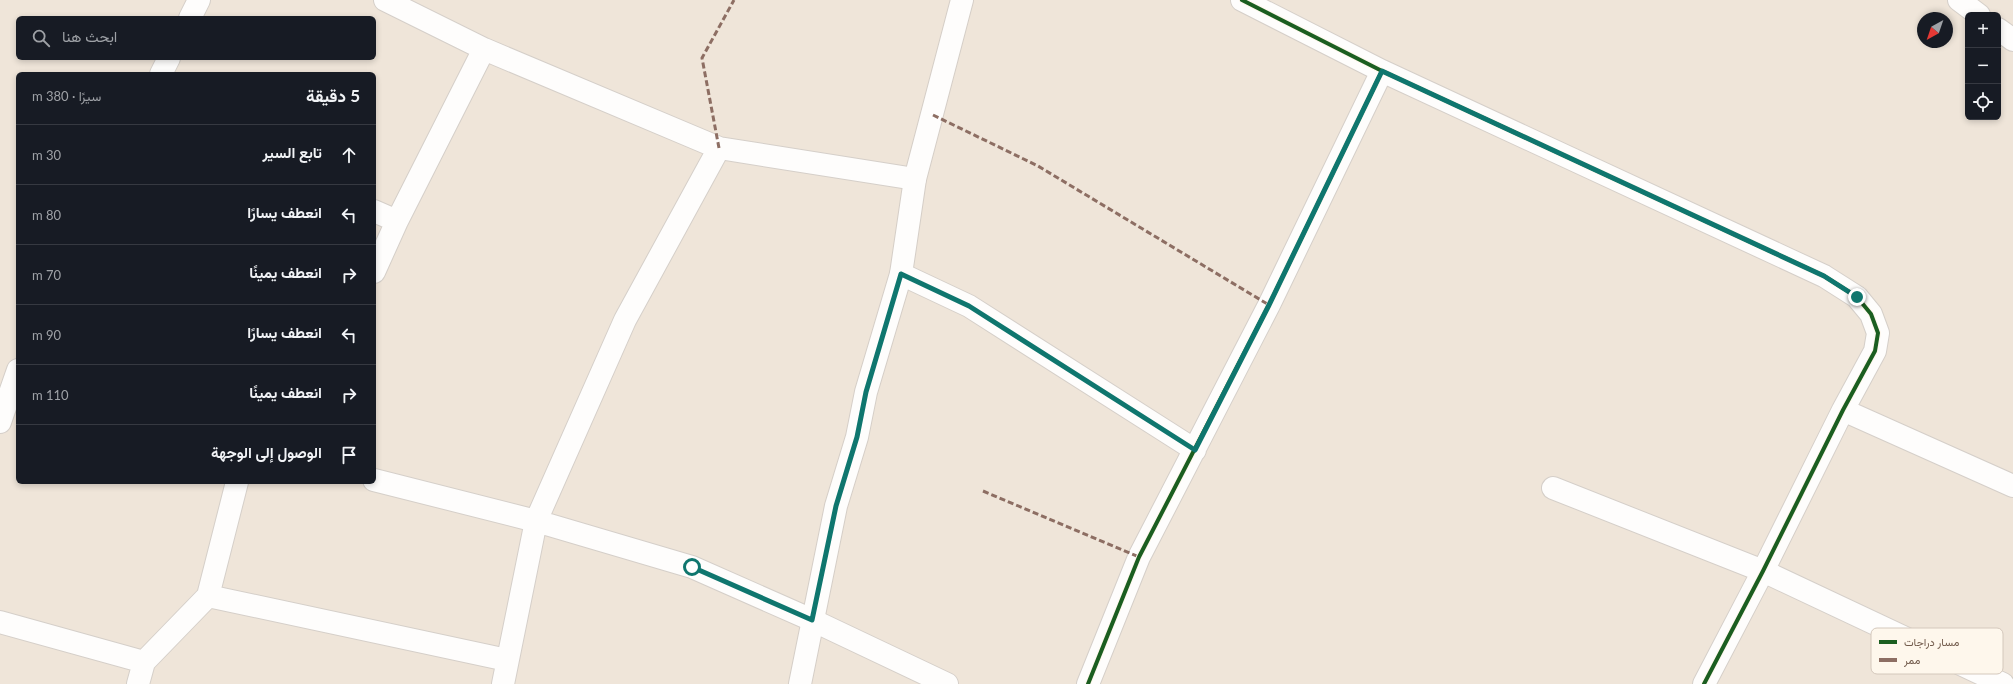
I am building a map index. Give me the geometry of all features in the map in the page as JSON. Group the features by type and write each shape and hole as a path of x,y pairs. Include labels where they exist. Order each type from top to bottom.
{"street":[{"path":"191,16 199,0"},
{"path":"385,0 484,49 719,148 915,179"},
{"path":"800,684 836,506 857,437 866,392 901,274 915,179 962,0"},
{"path":"1242,0 1382,71 1824,276 1857,297 1871,314 1878,333 1875,351 1843,410 1763,571 1704,684"},
{"path":"1959,0 1975,12"},
{"path":"2001,31 2013,40"},
{"path":"376,267 396,221 484,49"},
{"path":"162,72 168,60"},
{"path":"1088,684 1139,557 1269,305 1382,71"},
{"path":"503,684 536,521 625,320 719,148"},
{"path":"376,212 396,221"},
{"path":"901,274 969,306 1195,450"},
{"path":"0,422 12,377"},
{"path":"1843,410 2013,486"},
{"path":"376,481 536,521 692,567 812,620 947,684"},
{"path":"138,684 144,662 208,596 236,484"},
{"path":"1553,488 1763,571 1884,628"},
{"path":"208,596 507,660"},
{"path":"0,622 144,662"},
{"path":"1982,674 2003,684"}],"shaded area":[{"path":"0,0 2013,0 2013,684 0,684"}],"marked path":[{"path":"719,148 702,58 734,0"},
{"path":"933,115 1038,166 1269,305"},
{"path":"983,491 1139,557"}],"cycle path":[{"path":"1242,0 1382,71 1824,276 1857,297 1871,314 1878,333 1875,351 1843,410 1763,571 1704,684"},
{"path":"1088,684 1139,557 1269,305 1382,71"}],"route":[{"path":"692,567 812,620 836,506 857,437 866,392 884,337 901,274 969,306 1195,450 1269,305 1382,71 1824,276 1857,297"}]}
